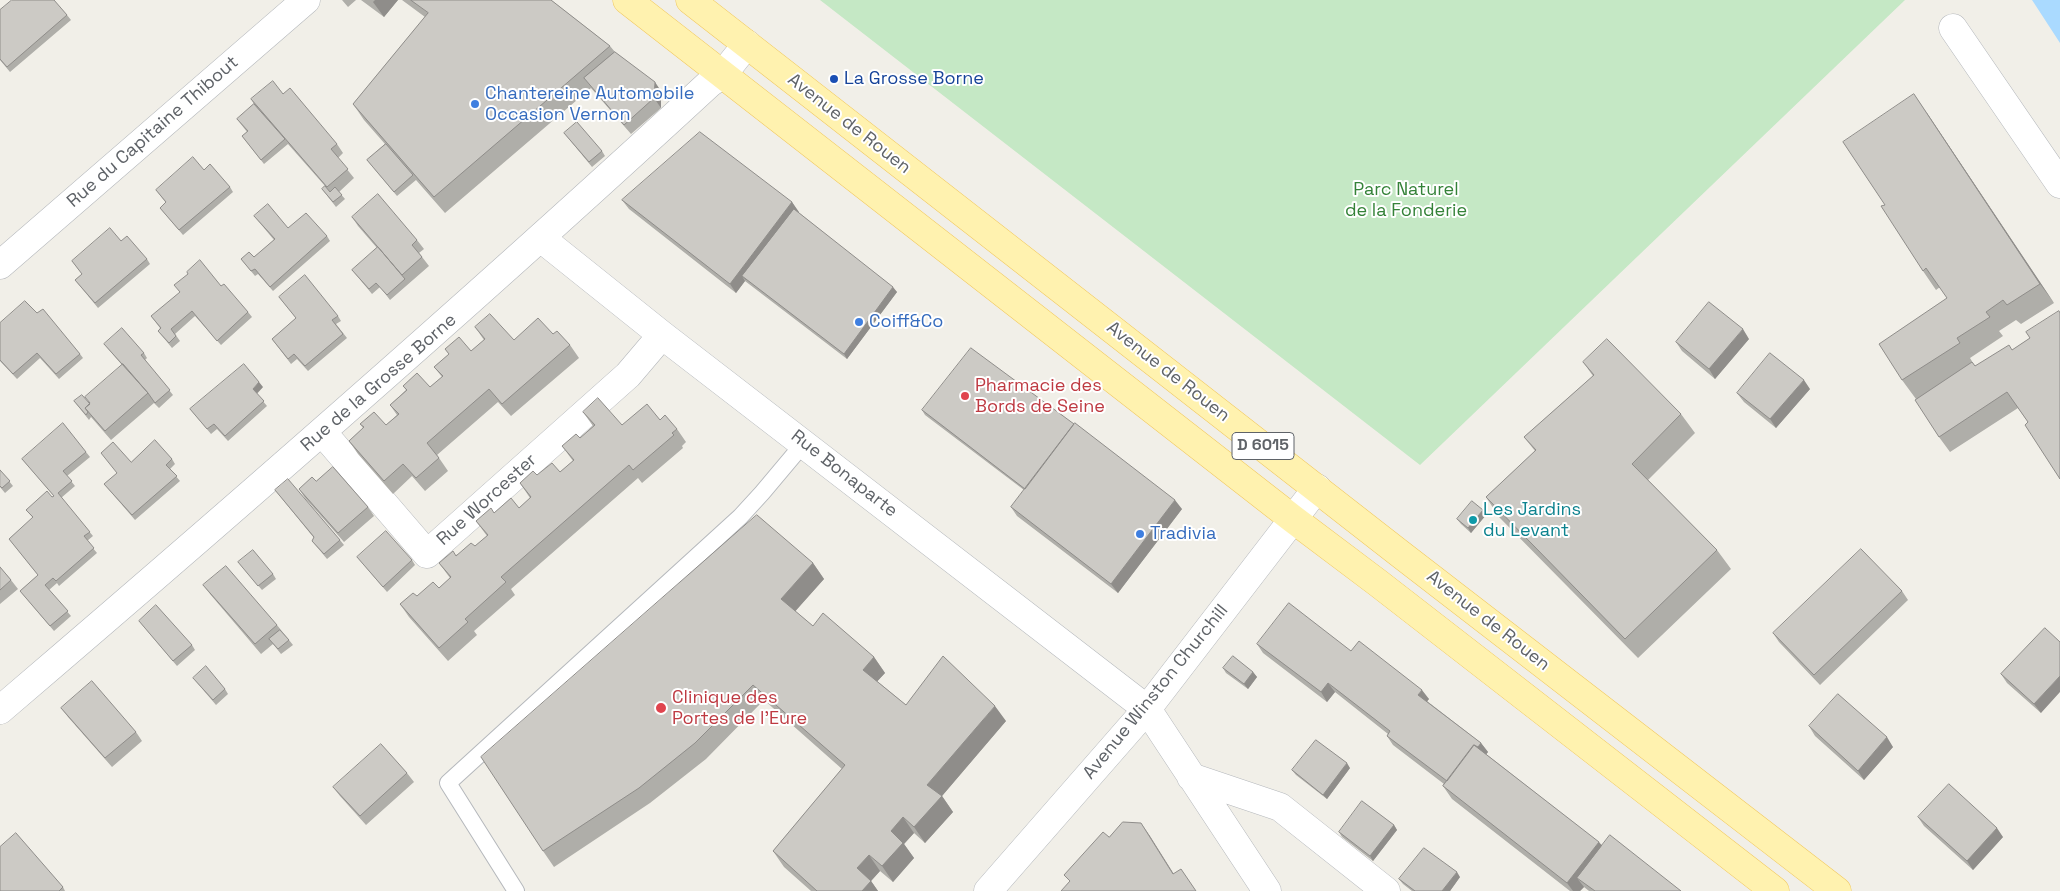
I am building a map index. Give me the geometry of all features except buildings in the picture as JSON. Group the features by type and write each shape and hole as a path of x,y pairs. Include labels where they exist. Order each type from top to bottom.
{"main road":[{"name":"Avenue de Rouen","path":"627,0 1775,891"},
{"name":"Avenue de Rouen","path":"690,0 1837,891"},
{"path":"1719,848 1746,820"}],"street":[{"name":"Rue du Capitaine Thibout","path":"0,265 306,0"},
{"path":"1954,28 2060,184"},
{"name":"Rue de la Grosse Borne","path":"0,710 323,433 542,238 710,83 724,74 747,44"},
{"name":"Rue Bonaparte","path":"542,238 662,335 1146,709 1268,891"},
{"name":"Rue Worcester","path":"323,433 427,554 628,375 662,335"},
{"name":"Avenue Winston Churchill","path":"988,891 1146,709 1317,488"},
{"path":"1191,777 1280,807 1386,891"}],"lane":[{"path":"516,891 448,783 740,517 804,443"}],"green space":[{"name":"Parc Naturel de la Fonderie","path":"820,0 1905,0 1420,465"}],"water":[{"path":"2032,0 2060,0 2060,43 2034,3"}],"place":[{"name":"La Grosse Borne","path":"834,79"},
{"name":"Chantereine Automobile Occasion Vernon","path":"475,104"},
{"name":"Coiff&Co","path":"859,322"},
{"name":"Pharmacie des Bords de Seine","path":"965,396"},
{"name":"Les Jardins du Levant","path":"1473,520"},
{"name":"Tradivia","path":"1140,534"},
{"name":"Clinique des Portes de l'Eure","path":"661,708"}]}
